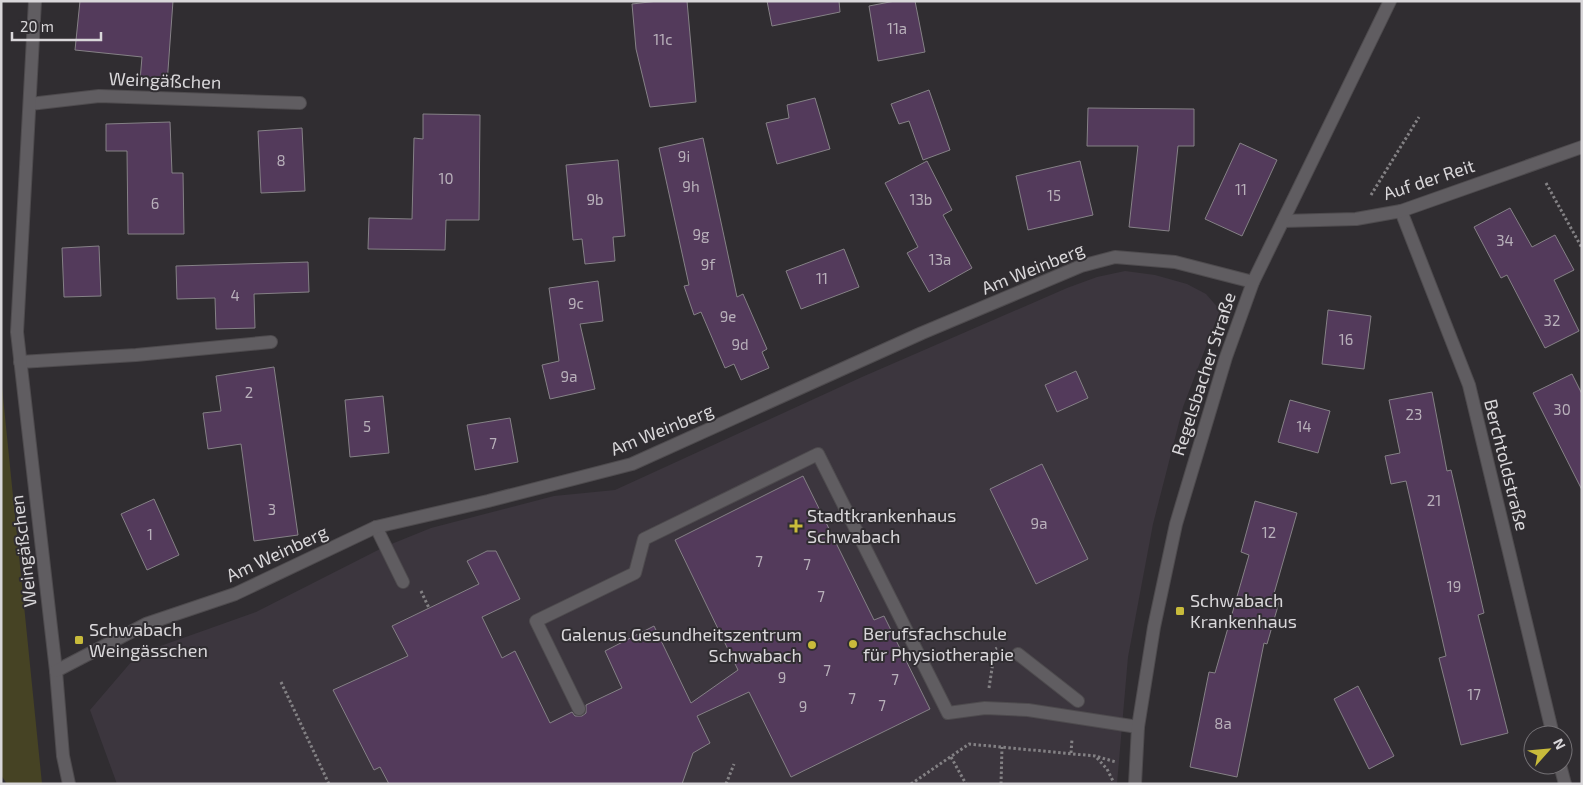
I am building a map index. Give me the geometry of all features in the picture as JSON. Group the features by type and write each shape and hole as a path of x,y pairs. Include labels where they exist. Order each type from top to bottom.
{"street":[{"name":"Weingäßchen","path":"35,1 17,332 56,671 63,756 69,784"},
{"name":"Regelsbacher Straße","path":"1135,784 1138,727 1154,627 1176,524 1226,357 1252,282 1390,1"},
{"name":"Weingäßchen","path":"30,104 99,96 300,103"},
{"name":"Auf der Reit","path":"1283,221 1356,218 1401,211 1534,162 1582,148"},
{"name":"Berchtoldstraße","path":"1401,211 1469,385 1551,725"},
{"name":"Am Weinberg","path":"56,671 146,624 234,594 376,527 488,501 632,464 922,333 1081,266 1115,257 1175,262 1252,282"},
{"path":"20,362 136,355 271,342"},
{"path":"579,709 536,621 635,573 644,539 818,454 948,713 985,708 1028,710 1138,727"},
{"path":"376,527 403,582"},
{"path":"1018,654 1078,701"}],"path":[{"path":"1356,218 1420,117"},
{"path":"1534,162 1582,248"},
{"path":"988,692 995,649"},
{"path":"281,682 329,784"},
{"path":"911,784 969,744 1095,756 1136,768"},
{"path":"1001,784 1002,747"},
{"path":"1095,756 1107,768 1114,784"},
{"path":"950,757 966,784"},
{"path":"726,784 734,764"}],"shaded area":[{"name":"Stadtkrankenhaus Schwabach","path":"1125,271 1155,275 1187,284 1206,294 1220,310 1183,407 1153,524 1128,657 1117,784 117,784 90,710 138,654 256,612 384,547 431,528 554,496 615,490 862,377 1067,288 1097,277"},
{"path":"1,377 42,784 7,784 1,775"}],"building":[{"path":"80,1 173,1 167,84 140,81 142,57 75,50"},
{"path":"658,1 687,1 696,102 650,107 636,49 632,4"},
{"path":"767,1 839,1 840,12 772,26"},
{"path":"895,1 915,1 925,52 878,61 869,6"},
{"path":"929,90 950,150 923,160 909,121 899,124 891,104"},
{"path":"815,98 830,149 777,164 766,123 789,118 787,105"},
{"path":"1088,108 1194,109 1194,146 1178,146 1169,231 1129,227 1138,146 1087,146"},
{"path":"423,114 480,115 479,220 446,220 445,250 368,249 369,218 412,219 414,138 423,139"},
{"path":"170,122 172,173 183,173 184,234 128,234 127,151 106,151 106,124"},
{"path":"302,128 305,191 261,193 258,131"},
{"path":"703,138 737,297 743,294 767,349 762,352 769,368 741,380 734,364 725,368 701,312 694,315 684,286 689,285 659,148"},
{"path":"1240,143 1277,160 1242,236 1205,219"},
{"path":"618,160 625,236 613,237 615,261 585,264 582,239 573,240 566,165"},
{"path":"927,161 952,210 943,215 972,268 929,292 907,253 918,247 885,183"},
{"path":"1080,161 1093,215 1028,230 1016,176"},
{"path":"1510,208 1532,247 1555,235 1574,270 1554,280 1579,331 1545,348 1507,275 1501,278 1474,227"},
{"path":"99,246 101,296 64,297 62,248"},
{"path":"844,249 859,287 801,309 786,271"},
{"path":"308,262 309,292 254,294 255,328 216,329 215,298 177,299 176,266"},
{"path":"598,281 603,321 580,324 595,389 550,399 542,365 559,361 549,288"},
{"path":"1328,310 1371,316 1364,369 1322,364"},
{"path":"274,367 298,535 254,541 241,444 208,449 203,413 221,411 216,376"},
{"path":"1076,371 1088,398 1057,412 1045,385"},
{"path":"1572,374 1582,394 1582,490 1533,393"},
{"path":"1432,392 1447,471 1451,470 1484,613 1478,615 1508,733 1461,745 1439,658 1446,656 1406,481 1391,484 1385,456 1400,453 1389,400"},
{"path":"383,396 389,453 350,457 345,400"},
{"path":"1290,400 1330,411 1318,453 1278,442"},
{"path":"510,418 518,462 475,470 467,425"},
{"path":"1042,464 1088,559 1036,584 990,489"},
{"path":"803,476 874,620 884,616 930,709 791,777 749,692 697,716 710,743 693,753 682,784 389,784 380,767 374,770 333,690 408,656 392,626 479,584 467,561 487,551 496,551 520,599 482,617 502,658 515,651 550,723 572,712 575,716 582,716 586,713 586,705 622,688 605,651 654,626 691,703 738,670 675,540"},
{"path":"154,499 179,555 147,570 121,514"},
{"path":"1255,501 1297,513 1273,597 1280,599 1267,644 1264,643 1237,777 1190,767 1209,672 1215,673 1249,555 1241,552"},
{"path":"1358,686 1394,756 1369,769 1334,699"}],"place":[{"name":"Stadtkrankenhaus Schwabach","path":"796,526"},
{"name":"Schwabach Krankenhaus","path":"1180,611"},
{"name":"Schwabach Weingässchen","path":"79,640"},
{"name":"Berufsfachschule für Physiotherapie","path":"853,644"},
{"name":"Galenus Gesundheitszentrum Schwabach","path":"812,645"}]}
